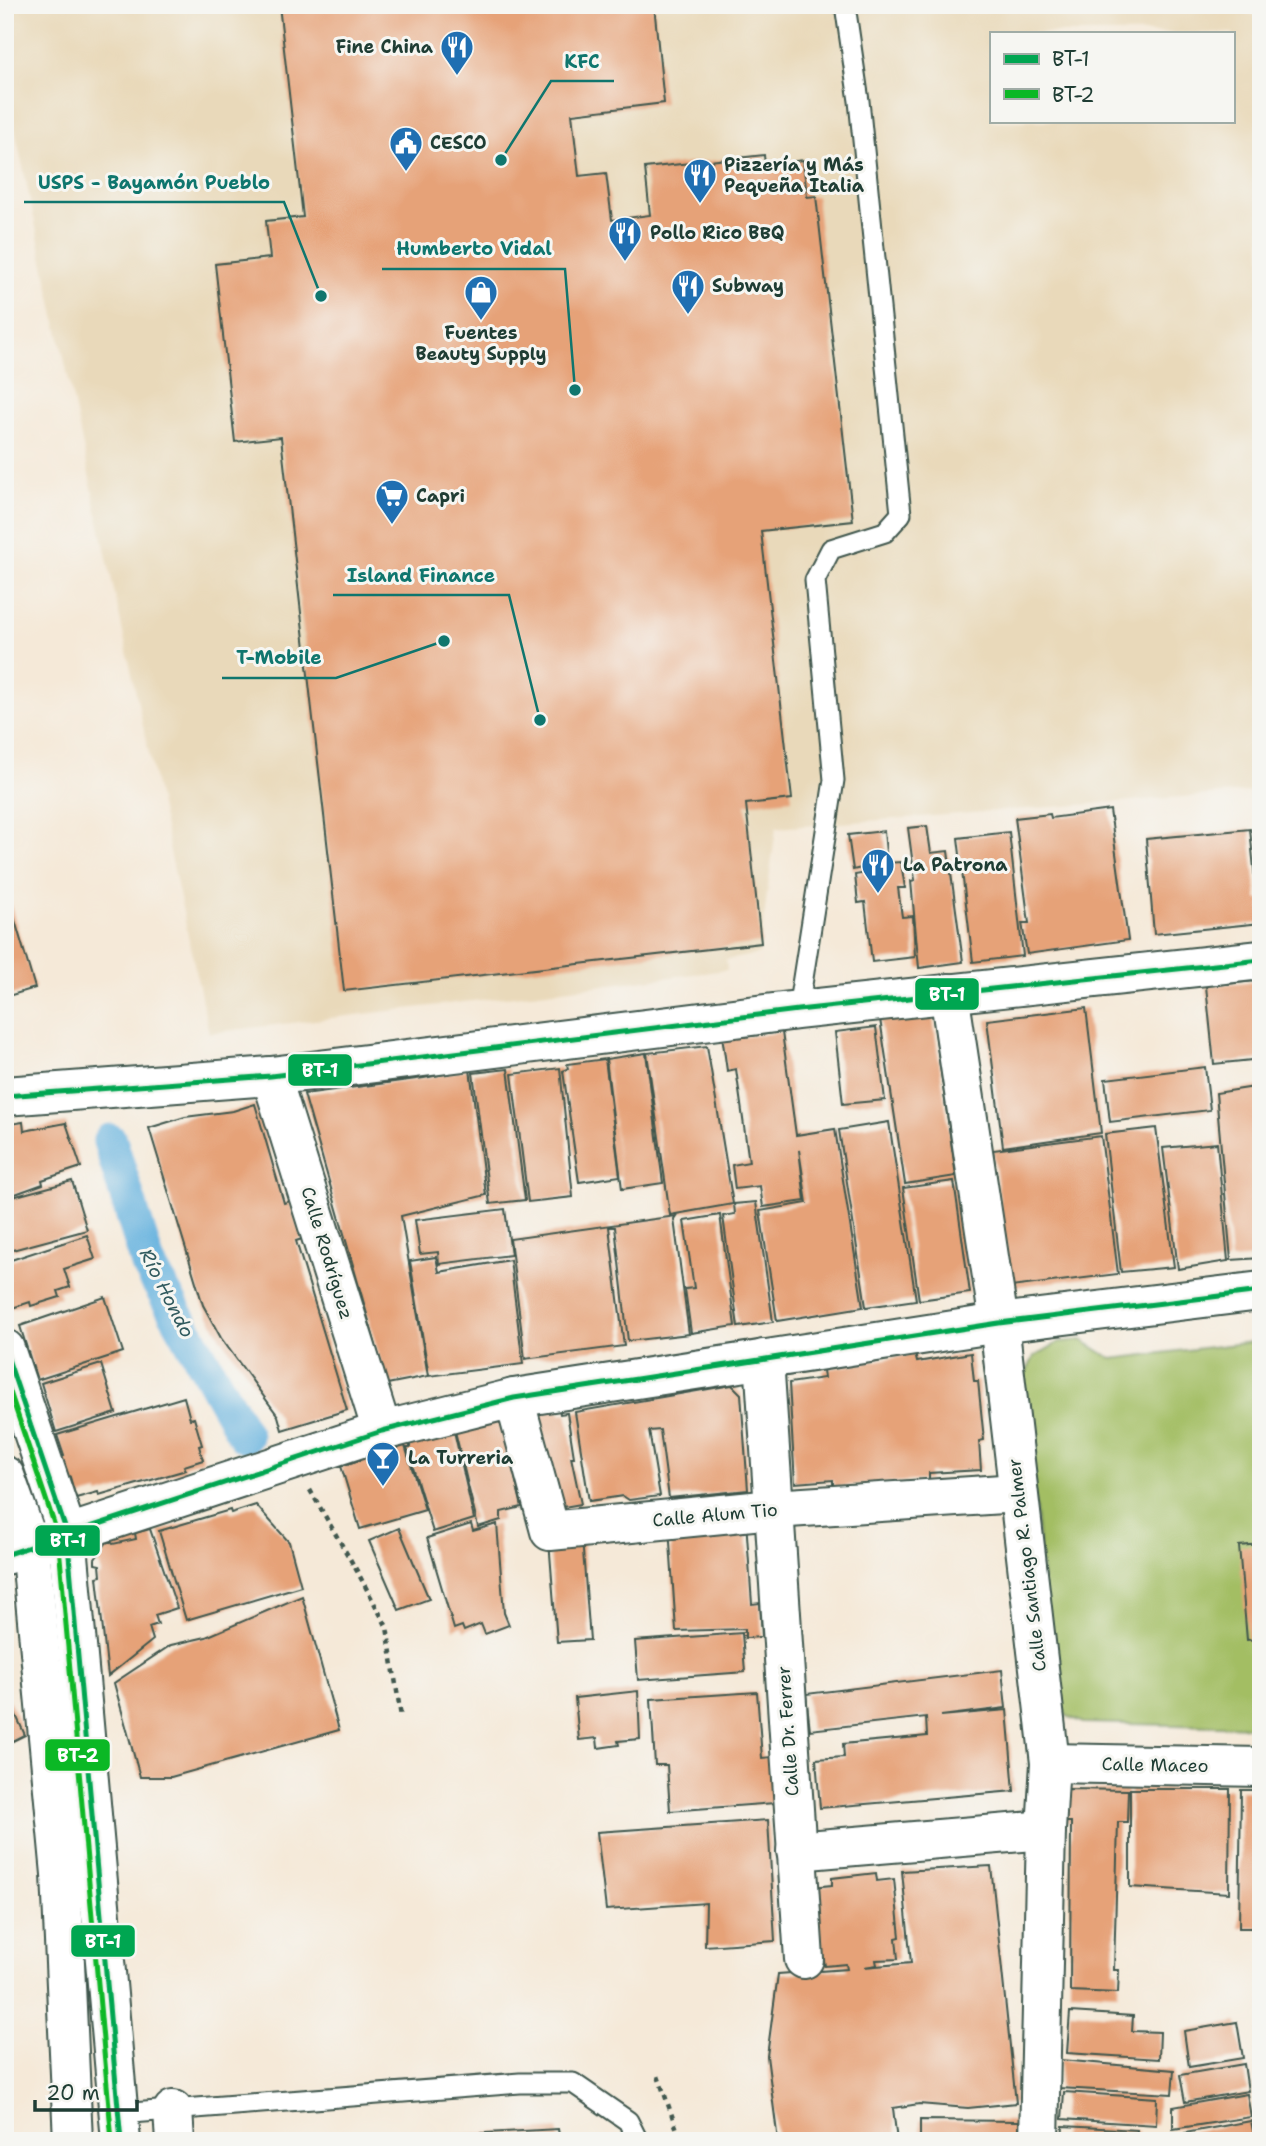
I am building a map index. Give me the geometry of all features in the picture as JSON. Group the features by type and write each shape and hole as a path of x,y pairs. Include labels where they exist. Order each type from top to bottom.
{"street":[{"path":"15,1096 271,1076 798,1010 1261,960"},
{"name":"Calle Santiago R. Palmer","path":"949,993 999,1323 1050,1763 1039,2141"},
{"name":"Calle Rodríguez","path":"271,1076 382,1431"},
{"path":"18,1550 382,1431 513,1398 999,1323 1261,1291"},
{"path":"5,1349 67,1533 120,2127"},
{"name":"Calle Dr. Ferrer","path":"764,1359 804,1959"},
{"name":"Calle Alum Tio","path":"513,1398 550,1531 773,1509 1018,1493"},
{"path":"5,1476 18,1550 61,1874 73,2141"},
{"name":"Calle Maceo","path":"1050,1763 1261,1767"},
{"path":"796,1851 1046,1830"}],"lane":[{"path":"798,1010 834,780 816,580 831,549 885,532 901,514 859,101 845,5"},
{"path":"120,2127 174,2125 520,2083 573,2083 628,2121 638,2141"}],"path":[{"path":"292,1462 387,1627 401,1717"},
{"path":"658,2076 681,2141"}],"shaded area":[{"path":"5,5 1202,5 1258,15 1261,19 1261,791 776,828 759,954 726,960 727,970 209,1033 5,83"}],"green space":[{"path":"1082,1340 1112,1359 1261,1341 1261,1727 1083,1723 1067,1716 1053,1690 1023,1378 1034,1357 1059,1342"}],"building":[{"path":"279,5 654,5 664,103 572,114 579,176 606,173 612,220 650,215 645,168 764,155 765,165 803,160 807,197 816,196 853,521 761,531 792,799 746,804 761,943 344,991 281,437 235,442 215,264 270,258 266,221 303,217"},
{"path":"1110,810 1128,940 1027,954 1022,923 1029,923 1015,818 1050,814 1051,818"},
{"path":"927,826 931,853 948,851 963,962 919,968 911,881 915,880 908,828"},
{"path":"1250,829 1257,899 1261,899 1261,923 1154,934 1146,839"},
{"name":"La Patrona","path":"884,831 887,863 901,862 905,888 898,888 902,917 913,916 915,957 872,962 865,902 858,903 855,875 861,874 861,868 853,870 848,835"},
{"path":"1009,832 1023,956 973,962 958,838"},
{"path":"5,887 35,988 5,997"},
{"path":"1256,981 1261,1059 1214,1064 1206,986"},
{"path":"1086,1008 1101,1133 1003,1147 987,1020"},
{"path":"932,1011 956,1176 905,1184 880,1019"},
{"path":"876,1027 885,1100 843,1104 835,1032"},
{"path":"743,1032 744,1037 782,1032 796,1135 835,1129 863,1307 777,1321 760,1211 807,1203 799,1150 805,1201 763,1207 760,1186 735,1189 732,1165 749,1162 736,1069 727,1071 722,1035"},
{"path":"707,1046 733,1204 670,1215 647,1053"},
{"path":"646,1053 663,1183 622,1189 606,1059"},
{"path":"605,1059 620,1176 579,1182 563,1071 568,1069 567,1064"},
{"path":"1205,1067 1210,1110 1110,1122 1105,1079"},
{"path":"560,1068 573,1197 528,1202 512,1074"},
{"path":"470,1069 486,1195 401,1216 428,1376 387,1384 304,1094"},
{"path":"508,1069 525,1200 490,1204 473,1073"},
{"path":"1261,1086 1261,1258 1231,1260 1216,1093"},
{"path":"255,1104 284,1203 290,1201 302,1239 296,1241 347,1410 282,1430 278,1416 221,1338 203,1305 149,1128 185,1117 233,1111"},
{"path":"23,1122 24,1131 66,1123 81,1167 42,1180 43,1184 7,1197 5,1125"},
{"path":"889,1122 916,1300 866,1307 839,1130"},
{"path":"1156,1128 1174,1267 1121,1272 1105,1134"},
{"path":"1101,1136 1118,1274 1011,1287 993,1150"},
{"path":"1217,1143 1228,1261 1178,1269 1163,1148"},
{"path":"72,1181 87,1230 5,1252 5,1199"},
{"path":"954,1181 970,1293 919,1300 903,1188"},
{"path":"756,1202 773,1322 738,1327 723,1216 735,1214 734,1204"},
{"path":"505,1209 511,1255 439,1264 438,1252 420,1254 415,1220"},
{"path":"720,1215 735,1326 691,1333 685,1289 694,1288 684,1221"},
{"path":"676,1216 674,1219 689,1334 628,1341 615,1227 609,1227 624,1346 525,1359 510,1239"},
{"path":"87,1235 95,1259 64,1269 70,1287 58,1291 60,1297 31,1306 30,1302 6,1310 5,1262"},
{"path":"436,1257 439,1272 510,1260 523,1364 429,1376 410,1261"},
{"path":"105,1297 123,1352 37,1380 20,1326"},
{"path":"971,1353 974,1381 978,1381 984,1440 979,1441 981,1470 929,1473 929,1480 833,1487 833,1480 795,1483 789,1383 824,1378 823,1370 915,1354 917,1362"},
{"path":"101,1364 116,1413 56,1432 41,1383"},
{"path":"732,1385 741,1394 748,1490 669,1498 660,1430 649,1431 660,1496 629,1500 623,1496 589,1501 575,1412"},
{"path":"184,1397 190,1419 194,1418 202,1445 199,1446 203,1460 184,1466 186,1470 99,1495 98,1492 76,1498 70,1477 65,1480 58,1457 64,1456 57,1435"},
{"path":"559,1409 560,1414 567,1413 574,1457 571,1457 581,1504 552,1509 537,1413"},
{"path":"501,1418 514,1447 508,1448 522,1507 501,1512 501,1520 478,1527 455,1431"},
{"path":"454,1431 474,1519 433,1532 407,1448 410,1448 410,1444"},
{"name":"La Turreria","path":"405,1446 425,1510 360,1529 341,1466"},
{"path":"256,1505 289,1542 301,1586 186,1620 159,1531"},
{"path":"746,1521 752,1604 760,1603 762,1637 745,1638 745,1629 676,1631 669,1527"},
{"path":"471,1524 473,1531 497,1524 504,1613 509,1625 485,1634 481,1624 464,1631 462,1626 454,1629 427,1538"},
{"path":"399,1528 429,1599 399,1610 369,1541"},
{"path":"150,1529 177,1608 155,1615 158,1624 149,1627 153,1640 108,1676 97,1577 101,1576 100,1565 95,1564 95,1559 107,1542 113,1544 136,1539 135,1533"},
{"path":"582,1538 590,1640 557,1642 549,1541"},
{"path":"1261,1544 1261,1639 1247,1640 1239,1546"},
{"path":"302,1596 339,1730 171,1777 140,1777 114,1683 171,1645 206,1637"},
{"path":"742,1633 745,1672 638,1680 635,1641"},
{"path":"1002,1670 1006,1708 941,1716 1007,1710 1014,1791 820,1808 816,1759 844,1757 843,1744 927,1736 926,1717 810,1730 806,1694"},
{"path":"5,1691 25,1735 5,1745"},
{"path":"638,1691 640,1739 618,1741 619,1745 598,1748 597,1738 579,1740 575,1698"},
{"path":"757,1692 762,1758 772,1757 775,1803 670,1811 667,1765 655,1765 651,1699"},
{"path":"1067,1789 1128,1790 1127,1822 1118,1822 1114,1970 1119,1970 1118,1993 1070,1991 1071,1822 1066,1822"},
{"path":"1130,1789 1230,1789 1229,1893 1130,1887"},
{"path":"1241,1790 1261,1790 1261,1928 1239,1928"},
{"path":"768,1820 775,1941 705,1946 706,1903 606,1910 597,1832"},
{"path":"991,1866 1016,2103 968,2108 919,2104 893,2108 897,2141 880,2141 879,2138 778,2141 767,2056 778,1974 847,1969 846,1964 825,1966 812,1887 832,1885 832,1878 876,1873 877,1881 894,1879 900,1937 896,1938 898,1959 876,1960 877,1965 864,1967 911,1963 902,1871"},
{"path":"1070,2012 1133,2016 1132,2031 1160,2032 1159,2059 1067,2053"},
{"path":"1237,2022 1243,2058 1189,2067 1184,2031"},
{"path":"1060,2060 1174,2070 1172,2094 1059,2088"},
{"path":"1244,2064 1248,2091 1185,2102 1180,2075"},
{"path":"1064,2092 1157,2098 1156,2125 1062,2119"},
{"path":"1247,2094 1251,2117 1173,2129 1173,2107"},
{"path":"920,2120 1019,2121 1019,2141 920,2141"},
{"path":"1251,2121 1255,2141 1187,2141 1185,2133"},
{"path":"1063,2126 1137,2130 1137,2141 1062,2141"},
{"path":"558,2129 560,2141 376,2141 376,2139"}],"waterway":[{"name":"Río Hondo","path":"110,1141 148,1264 245,1436"}],"transit line":[{"name":"BT-1","path":"5,1096 271,1076 798,1010 1261,960"},
{"name":"BT-1","path":"5,1555 382,1431 514,1398 999,1323 1261,1291"},
{"name":"BT-1","path":"5,1350 67,1533 121,2141"},
{"name":"BT-2","path":"5,1377 58,1535 112,2141"}],"place":[{"name":"Fine China","path":"457,77"},
{"name":"KFC","path":"501,160"},
{"name":"CESCO","path":"406,173"},
{"name":"Pizzería y Más Pequeña Italia","path":"700,205"},
{"name":"Pollo Rico BBQ","path":"625,263"},
{"name":"USPS - Bayamón Pueblo","path":"321,296"},
{"name":"Subway","path":"688,316"},
{"name":"Fuentes Beauty Supply","path":"481,322"},
{"name":"Humberto Vidal","path":"575,390"},
{"name":"Capri","path":"392,526"},
{"name":"T-Mobile","path":"444,641"},
{"name":"Island Finance","path":"540,720"},
{"name":"La Patrona","path":"878,895"},
{"name":"La Turreria","path":"383,1488"}]}
